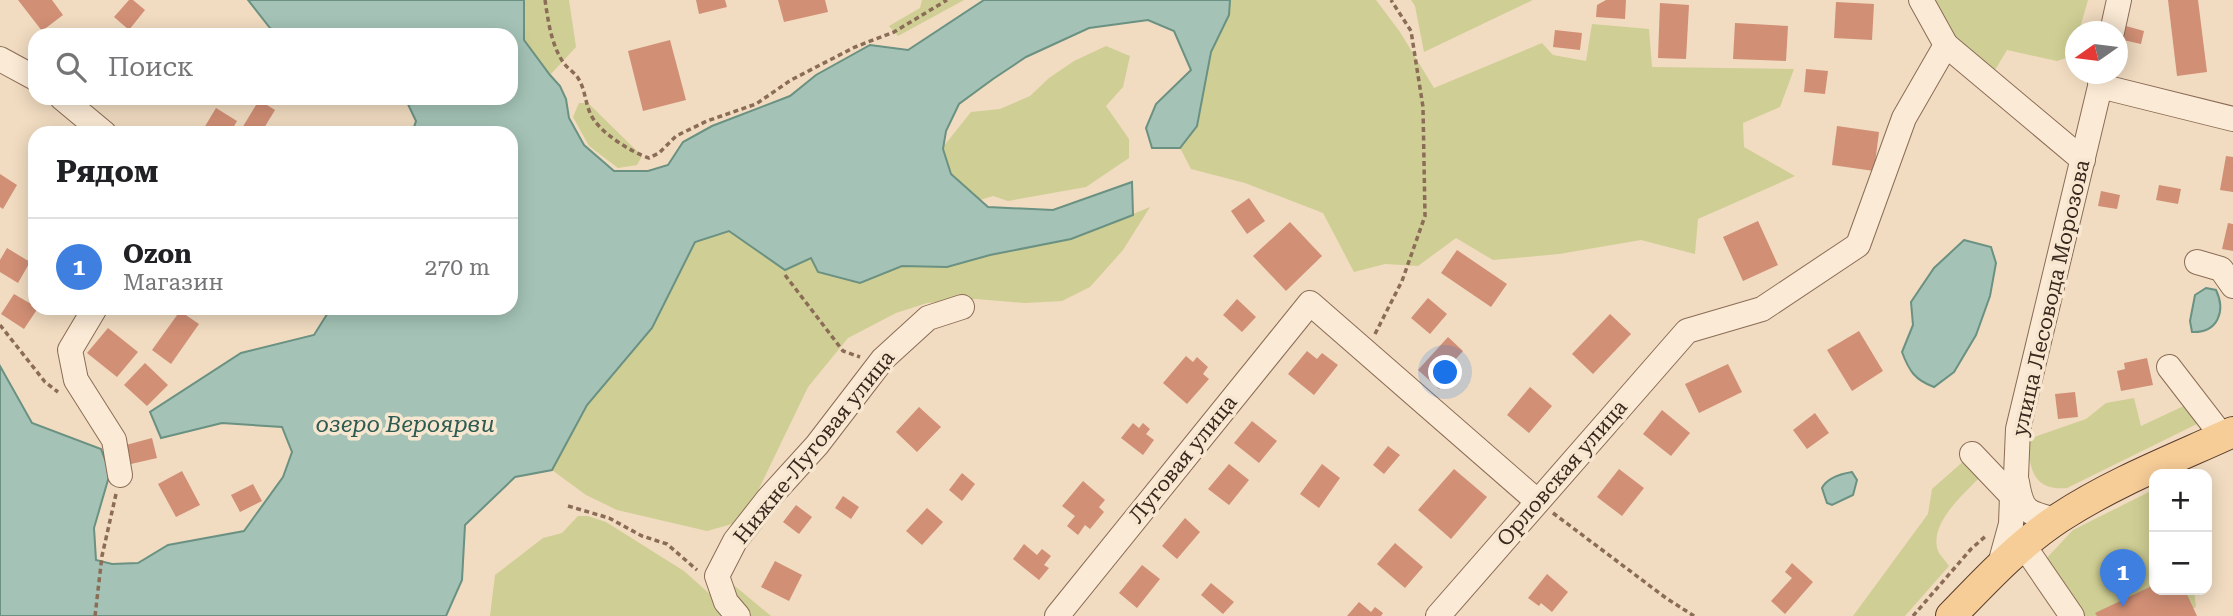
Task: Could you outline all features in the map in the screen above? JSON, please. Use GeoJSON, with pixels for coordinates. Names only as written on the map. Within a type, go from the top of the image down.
{"type":"FeatureCollection","features":[{"type":"Feature","properties":{"kind":"main road"},"geometry":{"type":"LineString","coordinates":[[1951,616],[2000,564],[2018,535],[2057,520],[2135,475],[2228,434]]}},
{"type":"Feature","properties":{"kind":"main road"},"geometry":{"type":"LineString","coordinates":[[1972,616],[1980,586]]}},
{"type":"Feature","properties":{"kind":"street"},"geometry":{"type":"LineString","coordinates":[[1921,0],[1946,45],[2083,160]]}},
{"type":"Feature","properties":{"kind":"street"},"geometry":{"type":"LineString","coordinates":[[2114,21],[2119,0]]}},
{"type":"Feature","properties":{"kind":"street","name":"Орловская улица"},"geometry":{"type":"LineString","coordinates":[[1438,616],[1687,331],[1762,309],[1858,245],[1880,178],[1904,118],[1946,45]]}},
{"type":"Feature","properties":{"kind":"street"},"geometry":{"type":"LineString","coordinates":[[1,64],[28,75]]}},
{"type":"Feature","properties":{"kind":"street","name":"улица Лесовода Морозова"},"geometry":{"type":"LineString","coordinates":[[2018,535],[2014,486],[2018,429],[2100,84]]}},
{"type":"Feature","properties":{"kind":"street"},"geometry":{"type":"LineString","coordinates":[[2115,84],[2233,119]]}},
{"type":"Feature","properties":{"kind":"street"},"geometry":{"type":"LineString","coordinates":[[70,105],[96,126]]}},
{"type":"Feature","properties":{"kind":"street"},"geometry":{"type":"LineString","coordinates":[[2197,262],[2221,269],[2233,286]]}},
{"type":"Feature","properties":{"kind":"street","name":"Луговая улица"},"geometry":{"type":"LineString","coordinates":[[1056,616],[1310,303],[1367,352]]}},
{"type":"Feature","properties":{"kind":"street","name":"Нижне-Луговая улица"},"geometry":{"type":"LineString","coordinates":[[738,616],[726,602],[717,576],[735,541],[768,499],[817,445],[883,359],[928,318],[962,307]]}},
{"type":"Feature","properties":{"kind":"street"},"geometry":{"type":"LineString","coordinates":[[91,315],[70,350],[76,380],[114,440],[120,475]]}},
{"type":"Feature","properties":{"kind":"street"},"geometry":{"type":"LineString","coordinates":[[1367,352],[1537,501]]}},
{"type":"Feature","properties":{"kind":"street"},"geometry":{"type":"LineString","coordinates":[[2169,367],[2228,434]]}},
{"type":"Feature","properties":{"kind":"street"},"geometry":{"type":"LineString","coordinates":[[1972,454],[2014,486],[2020,501],[2032,514],[2057,520]]}},
{"type":"Feature","properties":{"kind":"street"},"geometry":{"type":"LineString","coordinates":[[2018,535],[2072,616]]}},
{"type":"Feature","properties":{"kind":"path"},"geometry":{"type":"LineString","coordinates":[[545,0],[552,37],[563,61],[578,77],[591,115],[606,132],[636,154],[649,158],[659,153],[676,136],[707,121],[756,104],[791,80],[855,47],[894,32],[947,0]]}},
{"type":"Feature","properties":{"kind":"path"},"geometry":{"type":"LineString","coordinates":[[1367,352],[1402,281],[1425,216],[1421,94],[1411,32],[1391,0]]}},
{"type":"Feature","properties":{"kind":"path"},"geometry":{"type":"LineString","coordinates":[[785,275],[843,351]]}},
{"type":"Feature","properties":{"kind":"path"},"geometry":{"type":"LineString","coordinates":[[0,325],[45,382],[61,394]]}},
{"type":"Feature","properties":{"kind":"path"},"geometry":{"type":"LineString","coordinates":[[95,616],[102,556],[120,475]]}},
{"type":"Feature","properties":{"kind":"path"},"geometry":{"type":"LineString","coordinates":[[1537,501],[1694,616]]}},
{"type":"Feature","properties":{"kind":"path"},"geometry":{"type":"LineString","coordinates":[[568,506],[609,518],[642,536],[667,544],[702,575]]}},
{"type":"Feature","properties":{"kind":"path"},"geometry":{"type":"LineString","coordinates":[[1913,616],[1986,535],[2018,535]]}},
{"type":"Feature","properties":{"kind":"shaded area"},"geometry":{"type":"Polygon","coordinates":[[[248,0],[569,0],[576,47],[550,75],[560,86],[566,99],[569,118],[584,145],[614,171],[648,171],[668,165],[683,142],[712,126],[790,96],[816,75],[870,45],[908,50],[984,0],[1376,0],[1400,32],[1434,88],[1542,43],[1553,55],[1586,61],[1592,24],[1649,29],[1652,67],[1794,69],[1780,107],[1743,123],[1744,147],[1795,176],[1698,219],[1695,254],[1641,240],[1559,254],[1493,260],[1456,238],[1418,266],[1385,264],[1354,272],[1323,213],[1245,183],[1191,169],[1180,148],[1152,148],[1146,128],[1156,104],[1191,71],[1174,31],[1148,20],[1089,28],[1026,57],[959,104],[946,131],[943,147],[971,112],[1000,109],[1030,96],[1049,78],[1074,61],[1106,46],[1130,56],[1123,87],[1106,106],[1129,139],[1129,158],[1086,187],[1008,201],[993,196],[980,200],[989,207],[1053,210],[1132,182],[1133,214],[1150,207],[1123,250],[1090,287],[1062,301],[1025,303],[976,299],[927,303],[896,313],[848,338],[808,387],[754,499],[732,524],[707,531],[617,510],[586,495],[552,470],[515,477],[465,525],[462,580],[446,616],[0,616],[0,366],[32,423],[101,449],[110,473],[94,528],[96,560],[112,564],[138,563],[168,545],[244,531],[283,477],[292,452],[282,427],[222,423],[161,438],[150,412],[241,353],[314,335],[327,315],[518,315],[518,126],[414,126],[416,121],[408,105],[518,105],[518,28],[270,28],[248,0]]]}},
{"type":"Feature","properties":{"kind":"shaded area"},"geometry":{"type":"Polygon","coordinates":[[[922,0],[964,0],[898,36],[889,26],[920,8],[922,0]]]}},
{"type":"Feature","properties":{"kind":"shaded area"},"geometry":{"type":"Polygon","coordinates":[[[1411,0],[1533,0],[1424,52],[1415,6],[1411,0]]]}},
{"type":"Feature","properties":{"kind":"shaded area"},"geometry":{"type":"Polygon","coordinates":[[[1929,0],[2088,0],[2082,21],[2065,21],[2065,58],[2057,61],[2007,50],[1995,70],[1966,52],[1929,0]]]}},
{"type":"Feature","properties":{"kind":"shaded area"},"geometry":{"type":"Polygon","coordinates":[[[579,103],[588,103],[642,156],[637,165],[618,168],[589,146],[573,117],[579,103]]]}},
{"type":"Feature","properties":{"kind":"shaded area"},"geometry":{"type":"Polygon","coordinates":[[[2134,398],[2141,426],[2188,404],[2203,421],[2067,488],[2055,488],[2039,481],[2031,467],[2028,437],[2086,419],[2106,403],[2134,398]]]}},
{"type":"Feature","properties":{"kind":"shaded area"},"geometry":{"type":"Polygon","coordinates":[[[1966,459],[1982,475],[1949,510],[1938,532],[1936,542],[1939,553],[1949,566],[1905,616],[1853,616],[1928,514],[1932,489],[1966,459]]]}},
{"type":"Feature","properties":{"kind":"shaded area"},"geometry":{"type":"Polygon","coordinates":[[[2149,492],[2149,595],[2195,595],[2196,607],[2178,616],[2082,616],[2044,561],[2073,530],[2149,492]]]}},
{"type":"Feature","properties":{"kind":"shaded area"},"geometry":{"type":"Polygon","coordinates":[[[578,516],[606,522],[684,571],[712,596],[723,616],[490,616],[495,575],[543,538],[562,533],[578,516]]]}},
{"type":"Feature","properties":{"kind":"shaded area"},"geometry":{"type":"Polygon","coordinates":[[[730,582],[771,616],[748,616],[732,598],[730,582]]]}},
{"type":"Feature","properties":{"kind":"water","name":"озеро Вероярви"},"geometry":{"type":"Polygon","coordinates":[[[248,0],[524,0],[524,40],[560,86],[566,99],[569,118],[584,145],[614,171],[648,171],[668,165],[683,142],[712,126],[790,96],[816,75],[870,45],[908,50],[984,0],[1230,0],[1229,15],[1211,52],[1197,126],[1180,148],[1152,148],[1146,128],[1156,104],[1191,70],[1174,31],[1148,20],[1089,28],[1026,57],[959,104],[946,131],[943,149],[951,174],[988,207],[1053,210],[1132,182],[1133,215],[1071,239],[990,255],[947,267],[902,266],[860,283],[818,272],[811,258],[785,270],[729,231],[695,242],[652,328],[587,405],[552,470],[515,477],[465,525],[462,580],[446,616],[0,616],[0,366],[32,423],[101,449],[110,473],[94,528],[96,560],[112,564],[138,563],[168,545],[244,531],[283,477],[292,452],[282,427],[222,423],[161,438],[150,412],[241,353],[314,335],[327,315],[518,315],[518,126],[414,126],[416,121],[408,105],[518,105],[518,28],[270,28],[248,0]]]}},
{"type":"Feature","properties":{"kind":"water"},"geometry":{"type":"Polygon","coordinates":[[[1964,240],[1991,247],[1996,263],[1990,296],[1976,335],[1954,372],[1934,387],[1913,374],[1902,352],[1913,325],[1911,302],[1934,268],[1964,240]]]}},
{"type":"Feature","properties":{"kind":"water"},"geometry":{"type":"Polygon","coordinates":[[[2206,288],[2216,290],[2220,313],[2214,325],[2192,332],[2190,321],[2195,295],[2206,288]]]}},
{"type":"Feature","properties":{"kind":"water"},"geometry":{"type":"Polygon","coordinates":[[[1852,472],[1857,480],[1853,495],[1832,505],[1827,503],[1822,488],[1824,485],[1834,477],[1852,472]]]}},
{"type":"Feature","properties":{"kind":"building"},"geometry":{"type":"Polygon","coordinates":[[[18,0],[52,0],[63,15],[46,28],[40,28],[18,0]]]}},
{"type":"Feature","properties":{"kind":"building"},"geometry":{"type":"Polygon","coordinates":[[[129,0],[133,0],[145,10],[131,28],[127,28],[114,17],[129,0]]]}},
{"type":"Feature","properties":{"kind":"building"},"geometry":{"type":"Polygon","coordinates":[[[696,0],[725,0],[727,7],[699,14],[696,0]]]}},
{"type":"Feature","properties":{"kind":"building"},"geometry":{"type":"Polygon","coordinates":[[[778,0],[825,0],[828,12],[784,22],[778,0]]]}},
{"type":"Feature","properties":{"kind":"building"},"geometry":{"type":"Polygon","coordinates":[[[1606,0],[1626,0],[1625,19],[1596,17],[1597,5],[1606,0]]]}},
{"type":"Feature","properties":{"kind":"building"},"geometry":{"type":"Polygon","coordinates":[[[2168,0],[2198,0],[2207,72],[2177,76],[2168,0]]]}},
{"type":"Feature","properties":{"kind":"building"},"geometry":{"type":"Polygon","coordinates":[[[1836,2],[1874,4],[1872,40],[1834,38],[1836,2]]]}},
{"type":"Feature","properties":{"kind":"building"},"geometry":{"type":"Polygon","coordinates":[[[1660,3],[1689,5],[1686,59],[1658,58],[1660,3]]]}},
{"type":"Feature","properties":{"kind":"building"},"geometry":{"type":"Polygon","coordinates":[[[1735,23],[1788,26],[1786,61],[1733,59],[1735,23]]]}},
{"type":"Feature","properties":{"kind":"building"},"geometry":{"type":"Polygon","coordinates":[[[2128,27],[2144,31],[2141,44],[2128,41],[2128,27]]]}},
{"type":"Feature","properties":{"kind":"building"},"geometry":{"type":"Polygon","coordinates":[[[1555,30],[1582,33],[1580,50],[1553,47],[1555,30]]]}},
{"type":"Feature","properties":{"kind":"building"},"geometry":{"type":"Polygon","coordinates":[[[670,40],[686,100],[643,111],[628,51],[670,40]]]}},
{"type":"Feature","properties":{"kind":"building"},"geometry":{"type":"Polygon","coordinates":[[[1806,69],[1828,71],[1825,94],[1804,92],[1806,69]]]}},
{"type":"Feature","properties":{"kind":"building"},"geometry":{"type":"Polygon","coordinates":[[[256,105],[267,105],[275,110],[265,126],[243,126],[256,105]]]}},
{"type":"Feature","properties":{"kind":"building"},"geometry":{"type":"Polygon","coordinates":[[[216,108],[237,121],[234,126],[205,126],[216,108]]]}},
{"type":"Feature","properties":{"kind":"building"},"geometry":{"type":"Polygon","coordinates":[[[1837,126],[1879,132],[1874,171],[1832,165],[1837,126]]]}},
{"type":"Feature","properties":{"kind":"building"},"geometry":{"type":"Polygon","coordinates":[[[2226,156],[2233,157],[2233,192],[2220,190],[2226,156]]]}},
{"type":"Feature","properties":{"kind":"building"},"geometry":{"type":"Polygon","coordinates":[[[0,174],[17,185],[3,209],[0,207],[0,174]]]}},
{"type":"Feature","properties":{"kind":"building"},"geometry":{"type":"Polygon","coordinates":[[[2159,185],[2181,189],[2178,204],[2156,200],[2159,185]]]}},
{"type":"Feature","properties":{"kind":"building"},"geometry":{"type":"Polygon","coordinates":[[[2101,191],[2120,195],[2117,209],[2098,206],[2101,191]]]}},
{"type":"Feature","properties":{"kind":"building"},"geometry":{"type":"Polygon","coordinates":[[[1249,198],[1265,221],[1247,234],[1231,211],[1249,198]]]}},
{"type":"Feature","properties":{"kind":"building"},"geometry":{"type":"Polygon","coordinates":[[[1758,221],[1778,265],[1743,281],[1723,237],[1758,221]]]}},
{"type":"Feature","properties":{"kind":"building"},"geometry":{"type":"Polygon","coordinates":[[[1290,222],[1322,256],[1286,291],[1253,256],[1290,222]]]}},
{"type":"Feature","properties":{"kind":"building"},"geometry":{"type":"Polygon","coordinates":[[[2228,223],[2233,224],[2233,251],[2222,249],[2228,223]]]}},
{"type":"Feature","properties":{"kind":"building"},"geometry":{"type":"Polygon","coordinates":[[[7,248],[28,261],[18,283],[0,272],[0,260],[7,248]]]}},
{"type":"Feature","properties":{"kind":"building"},"geometry":{"type":"Polygon","coordinates":[[[1457,250],[1507,284],[1491,307],[1441,273],[1457,250]]]}},
{"type":"Feature","properties":{"kind":"building"},"geometry":{"type":"Polygon","coordinates":[[[14,294],[28,302],[28,315],[33,315],[24,329],[1,314],[14,294]]]}},
{"type":"Feature","properties":{"kind":"building"},"geometry":{"type":"Polygon","coordinates":[[[1428,298],[1447,314],[1430,334],[1411,318],[1428,298]]]}},
{"type":"Feature","properties":{"kind":"building"},"geometry":{"type":"Polygon","coordinates":[[[1237,299],[1256,317],[1242,332],[1223,315],[1237,299]]]}},
{"type":"Feature","properties":{"kind":"building"},"geometry":{"type":"Polygon","coordinates":[[[1610,314],[1631,334],[1593,374],[1572,354],[1610,314]]]}},
{"type":"Feature","properties":{"kind":"building"},"geometry":{"type":"Polygon","coordinates":[[[177,315],[186,315],[199,324],[171,364],[152,350],[177,315]]]}},
{"type":"Feature","properties":{"kind":"building"},"geometry":{"type":"Polygon","coordinates":[[[108,328],[138,352],[117,377],[87,353],[108,328]]]}},
{"type":"Feature","properties":{"kind":"building"},"geometry":{"type":"Polygon","coordinates":[[[1859,331],[1883,371],[1852,391],[1827,350],[1859,331]]]}},
{"type":"Feature","properties":{"kind":"building"},"geometry":{"type":"Polygon","coordinates":[[[1448,337],[1463,351],[1453,362],[1459,367],[1439,389],[1418,370],[1448,337]]]}},
{"type":"Feature","properties":{"kind":"building"},"geometry":{"type":"Polygon","coordinates":[[[1307,351],[1317,359],[1322,353],[1338,365],[1314,395],[1288,374],[1307,351]]]}},
{"type":"Feature","properties":{"kind":"building"},"geometry":{"type":"Polygon","coordinates":[[[1186,356],[1193,362],[1197,357],[1208,367],[1203,374],[1209,379],[1187,404],[1163,383],[1186,356]]]}},
{"type":"Feature","properties":{"kind":"building"},"geometry":{"type":"Polygon","coordinates":[[[2147,358],[2153,385],[2121,391],[2117,371],[2125,369],[2124,363],[2147,358]]]}},
{"type":"Feature","properties":{"kind":"building"},"geometry":{"type":"Polygon","coordinates":[[[145,363],[168,385],[147,406],[124,385],[145,363]]]}},
{"type":"Feature","properties":{"kind":"building"},"geometry":{"type":"Polygon","coordinates":[[[1728,364],[1742,392],[1699,413],[1685,384],[1728,364]]]}},
{"type":"Feature","properties":{"kind":"building"},"geometry":{"type":"Polygon","coordinates":[[[1530,387],[1552,406],[1529,433],[1507,415],[1530,387]]]}},
{"type":"Feature","properties":{"kind":"building"},"geometry":{"type":"Polygon","coordinates":[[[2075,392],[2078,417],[2058,419],[2055,394],[2075,392]]]}},
{"type":"Feature","properties":{"kind":"building"},"geometry":{"type":"Polygon","coordinates":[[[919,407],[941,427],[917,452],[896,432],[919,407]]]}},
{"type":"Feature","properties":{"kind":"building"},"geometry":{"type":"Polygon","coordinates":[[[1662,410],[1690,433],[1671,456],[1643,434],[1662,410]]]}},
{"type":"Feature","properties":{"kind":"building"},"geometry":{"type":"Polygon","coordinates":[[[1815,413],[1829,433],[1807,449],[1793,430],[1815,413]]]}},
{"type":"Feature","properties":{"kind":"building"},"geometry":{"type":"Polygon","coordinates":[[[1252,421],[1277,441],[1259,463],[1234,443],[1252,421]]]}},
{"type":"Feature","properties":{"kind":"building"},"geometry":{"type":"Polygon","coordinates":[[[1133,423],[1139,428],[1143,423],[1150,429],[1146,434],[1154,440],[1143,455],[1121,438],[1133,423]]]}},
{"type":"Feature","properties":{"kind":"building"},"geometry":{"type":"Polygon","coordinates":[[[152,438],[157,458],[131,464],[126,445],[152,438]]]}},
{"type":"Feature","properties":{"kind":"building"},"geometry":{"type":"Polygon","coordinates":[[[1388,446],[1400,455],[1384,474],[1373,465],[1388,446]]]}},
{"type":"Feature","properties":{"kind":"building"},"geometry":{"type":"Polygon","coordinates":[[[1229,464],[1249,480],[1229,505],[1208,489],[1229,464]]]}},
{"type":"Feature","properties":{"kind":"building"},"geometry":{"type":"Polygon","coordinates":[[[1322,464],[1340,478],[1319,508],[1300,494],[1322,464]]]}},
{"type":"Feature","properties":{"kind":"building"},"geometry":{"type":"Polygon","coordinates":[[[1454,469],[1487,497],[1451,539],[1418,510],[1454,469]]]}},
{"type":"Feature","properties":{"kind":"building"},"geometry":{"type":"Polygon","coordinates":[[[1619,469],[1644,488],[1622,516],[1597,497],[1619,469]]]}},
{"type":"Feature","properties":{"kind":"building"},"geometry":{"type":"Polygon","coordinates":[[[182,471],[200,505],[176,517],[158,484],[182,471]]]}},
{"type":"Feature","properties":{"kind":"building"},"geometry":{"type":"Polygon","coordinates":[[[962,473],[975,484],[962,501],[949,490],[962,473]]]}},
{"type":"Feature","properties":{"kind":"building"},"geometry":{"type":"Polygon","coordinates":[[[1083,481],[1105,500],[1099,507],[1104,512],[1090,529],[1085,525],[1078,535],[1067,526],[1075,516],[1062,506],[1083,481]]]}},
{"type":"Feature","properties":{"kind":"building"},"geometry":{"type":"Polygon","coordinates":[[[253,484],[262,501],[240,512],[231,495],[253,484]]]}},
{"type":"Feature","properties":{"kind":"building"},"geometry":{"type":"Polygon","coordinates":[[[843,496],[859,507],[851,519],[835,508],[843,496]]]}},
{"type":"Feature","properties":{"kind":"building"},"geometry":{"type":"Polygon","coordinates":[[[796,505],[812,517],[799,534],[783,522],[796,505]]]}},
{"type":"Feature","properties":{"kind":"building"},"geometry":{"type":"Polygon","coordinates":[[[927,508],[943,522],[922,545],[906,531],[927,508]]]}},
{"type":"Feature","properties":{"kind":"building"},"geometry":{"type":"Polygon","coordinates":[[[1185,518],[1200,532],[1177,559],[1162,546],[1185,518]]]}},
{"type":"Feature","properties":{"kind":"building"},"geometry":{"type":"Polygon","coordinates":[[[1395,543],[1423,567],[1405,588],[1377,564],[1395,543]]]}},
{"type":"Feature","properties":{"kind":"building"},"geometry":{"type":"Polygon","coordinates":[[[1024,544],[1037,555],[1042,549],[1051,556],[1044,565],[1049,568],[1039,580],[1013,559],[1024,544]]]}},
{"type":"Feature","properties":{"kind":"building"},"geometry":{"type":"Polygon","coordinates":[[[775,561],[802,575],[789,601],[761,587],[775,561]]]}},
{"type":"Feature","properties":{"kind":"building"},"geometry":{"type":"Polygon","coordinates":[[[1792,563],[1813,582],[1785,614],[1771,601],[1792,578],[1785,572],[1792,563]]]}},
{"type":"Feature","properties":{"kind":"building"},"geometry":{"type":"Polygon","coordinates":[[[1142,565],[1160,579],[1137,608],[1119,593],[1142,565]]]}},
{"type":"Feature","properties":{"kind":"building"},"geometry":{"type":"Polygon","coordinates":[[[1547,574],[1568,592],[1552,612],[1541,603],[1539,606],[1528,598],[1547,574]]]}},
{"type":"Feature","properties":{"kind":"building"},"geometry":{"type":"Polygon","coordinates":[[[1211,583],[1234,602],[1223,614],[1201,595],[1211,583]]]}},
{"type":"Feature","properties":{"kind":"building"},"geometry":{"type":"Polygon","coordinates":[[[2149,587],[2149,595],[2187,595],[2197,616],[2097,616],[2095,613],[2149,587]]]}},
{"type":"Feature","properties":{"kind":"building"},"geometry":{"type":"Polygon","coordinates":[[[1359,602],[1371,612],[1375,607],[1383,613],[1381,616],[1347,616],[1359,602]]]}},
{"type":"Feature","properties":{"kind":"place","name":"Ozon"},"geometry":{"type":"Point","coordinates":[2123,607]}}]}
